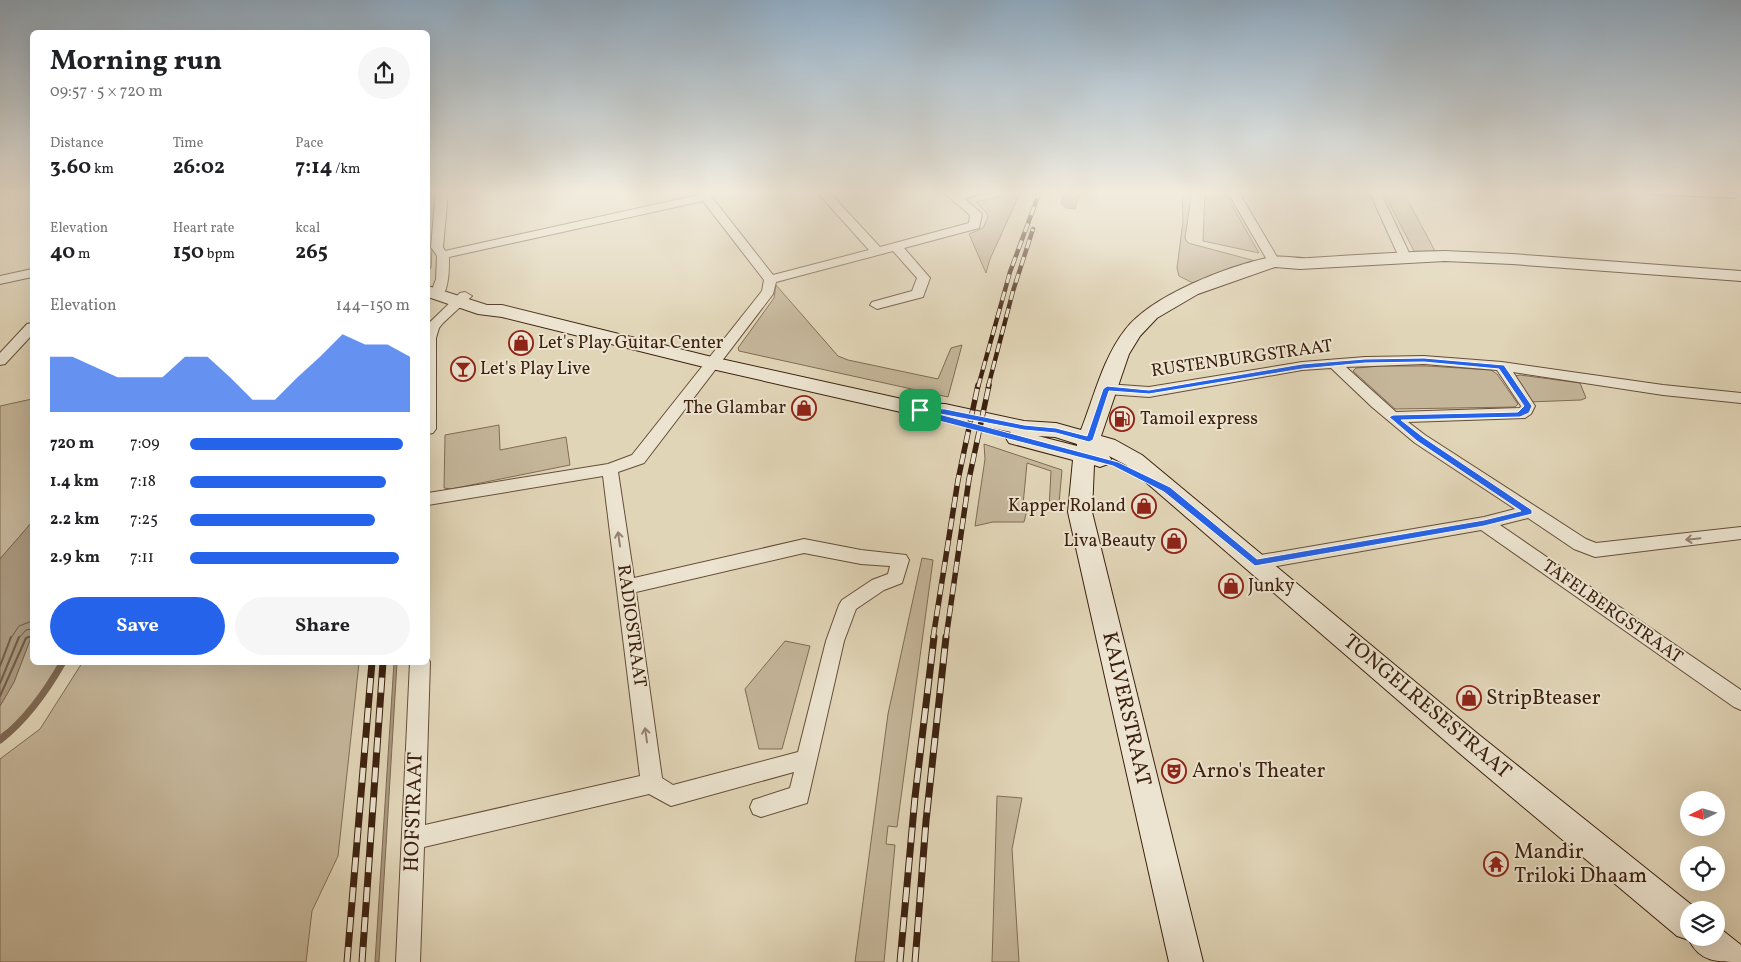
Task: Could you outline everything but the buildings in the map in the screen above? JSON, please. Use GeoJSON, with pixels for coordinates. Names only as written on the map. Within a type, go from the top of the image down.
{"type":"FeatureCollection","features":[{"type":"Feature","properties":{"kind":"street"},"geometry":{"type":"LineString","coordinates":[[438,236],[437,248],[443,255]]}},
{"type":"Feature","properties":{"kind":"street"},"geometry":{"type":"LineString","coordinates":[[443,255],[524,236]]}},
{"type":"Feature","properties":{"kind":"street"},"geometry":{"type":"LineString","coordinates":[[430,499],[610,469],[638,458],[768,291],[770,280],[736,236]]}},
{"type":"Feature","properties":{"kind":"street"},"geometry":{"type":"LineString","coordinates":[[863,236],[878,252]]}},
{"type":"Feature","properties":{"kind":"street"},"geometry":{"type":"LineString","coordinates":[[770,280],[938,236]]}},
{"type":"Feature","properties":{"kind":"street"},"geometry":{"type":"LineString","coordinates":[[1258,236],[1274,262],[1300,264],[1405,257],[1512,259],[1741,276]]}},
{"type":"Feature","properties":{"kind":"street"},"geometry":{"type":"LineString","coordinates":[[1395,236],[1405,257]]}},
{"type":"Feature","properties":{"kind":"street"},"geometry":{"type":"LineString","coordinates":[[877,305],[918,294],[924,278],[896,248]]}},
{"type":"Feature","properties":{"kind":"street"},"geometry":{"type":"LineString","coordinates":[[433,289],[443,255]]}},
{"type":"Feature","properties":{"kind":"street","name":"KALVERSTRAAT"},"geometry":{"type":"LineString","coordinates":[[1186,962],[1080,512],[1082,471],[1088,447],[1119,354],[1132,333],[1150,314],[1192,290],[1274,262]]}},
{"type":"Feature","properties":{"kind":"street"},"geometry":{"type":"LineString","coordinates":[[0,280],[30,273]]}},
{"type":"Feature","properties":{"kind":"street","name":"TONGELRESESTRAAT"},"geometry":{"type":"LineString","coordinates":[[433,289],[462,299],[485,310],[502,311],[712,363],[920,410],[945,411],[1006,424],[1056,430],[1167,490],[1473,747],[1680,917]]}},
{"type":"Feature","properties":{"kind":"street"},"geometry":{"type":"LineString","coordinates":[[430,334],[432,327],[462,299]]}},
{"type":"Feature","properties":{"kind":"street"},"geometry":{"type":"LineString","coordinates":[[0,361],[30,329]]}},
{"type":"Feature","properties":{"kind":"street","name":"RUSTENBURGSTRAAT"},"geometry":{"type":"LineString","coordinates":[[1107,389],[1149,392],[1302,366],[1424,360],[1502,366],[1663,390],[1741,398]]}},
{"type":"Feature","properties":{"kind":"street"},"geometry":{"type":"LineString","coordinates":[[1335,364],[1420,439],[1580,544],[1595,550],[1741,533]]}},
{"type":"Feature","properties":{"kind":"street"},"geometry":{"type":"LineString","coordinates":[[1393,417],[1520,414],[1526,411],[1528,406],[1502,366]]}},
{"type":"Feature","properties":{"kind":"street","name":"RADIOSTRAAT"},"geometry":{"type":"LineString","coordinates":[[610,469],[652,783]]}},
{"type":"Feature","properties":{"kind":"street"},"geometry":{"type":"LineString","coordinates":[[1255,563],[1484,523],[1529,512]]}},
{"type":"Feature","properties":{"kind":"street","name":"TAFELBERGSTRAAT"},"geometry":{"type":"LineString","coordinates":[[1484,523],[1741,701]]}},
{"type":"Feature","properties":{"kind":"street"},"geometry":{"type":"LineString","coordinates":[[626,587],[804,546],[861,557],[900,560],[896,578],[878,584],[848,605],[835,641],[799,796],[761,807]]}},
{"type":"Feature","properties":{"kind":"street","name":"HOFSTRAAT"},"geometry":{"type":"LineString","coordinates":[[408,962],[420,665]]}},
{"type":"Feature","properties":{"kind":"street"},"geometry":{"type":"LineString","coordinates":[[413,839],[652,783],[671,796],[807,759]]}},
{"type":"Feature","properties":{"kind":"street"},"geometry":{"type":"LineString","coordinates":[[1715,946],[1735,962]]}},
{"type":"Feature","properties":{"kind":"shaded area"},"geometry":{"type":"Polygon","coordinates":[[[430,236],[433,236],[431,268],[430,236]]]}},
{"type":"Feature","properties":{"kind":"shaded area"},"geometry":{"type":"Polygon","coordinates":[[[970,236],[1001,236],[986,273],[970,236]]]}},
{"type":"Feature","properties":{"kind":"shaded area"},"geometry":{"type":"Polygon","coordinates":[[[1181,236],[1185,236],[1188,243],[1263,263],[1217,274],[1193,283],[1179,276],[1177,268],[1181,236]]]}},
{"type":"Feature","properties":{"kind":"shaded area"},"geometry":{"type":"Polygon","coordinates":[[[1203,236],[1249,236],[1259,253],[1203,241],[1203,236]]]}},
{"type":"Feature","properties":{"kind":"shaded area"},"geometry":{"type":"Polygon","coordinates":[[[1406,236],[1427,236],[1435,251],[1414,251],[1406,236]]]}},
{"type":"Feature","properties":{"kind":"shaded area"},"geometry":{"type":"Polygon","coordinates":[[[776,285],[838,356],[848,360],[938,379],[951,348],[962,345],[948,397],[739,351],[738,348],[774,298],[776,285]]]}},
{"type":"Feature","properties":{"kind":"shaded area"},"geometry":{"type":"Polygon","coordinates":[[[1428,366],[1491,370],[1497,374],[1518,404],[1515,407],[1395,409],[1353,371],[1356,368],[1428,366]]]}},
{"type":"Feature","properties":{"kind":"shaded area"},"geometry":{"type":"Polygon","coordinates":[[[1520,375],[1580,383],[1586,398],[1581,400],[1528,402],[1514,376],[1520,375]]]}},
{"type":"Feature","properties":{"kind":"shaded area"},"geometry":{"type":"Polygon","coordinates":[[[30,399],[30,524],[0,559],[0,406],[30,399]]]}},
{"type":"Feature","properties":{"kind":"shaded area"},"geometry":{"type":"Polygon","coordinates":[[[499,425],[500,450],[566,437],[570,465],[451,489],[444,488],[445,435],[499,425]]]}},
{"type":"Feature","properties":{"kind":"shaded area"},"geometry":{"type":"Polygon","coordinates":[[[984,444],[1062,470],[1059,503],[1049,509],[1051,471],[1027,463],[1023,505],[1028,506],[1024,522],[993,522],[975,526],[985,459],[984,444]]]}},
{"type":"Feature","properties":{"kind":"shaded area"},"geometry":{"type":"Polygon","coordinates":[[[922,558],[933,560],[897,827],[888,826],[886,844],[895,845],[884,962],[855,962],[888,714],[922,558]]]}},
{"type":"Feature","properties":{"kind":"shaded area"},"geometry":{"type":"Polygon","coordinates":[[[30,640],[30,665],[61,665],[36,703],[0,735],[0,706],[14,682],[30,640]]]}},
{"type":"Feature","properties":{"kind":"shaded area"},"geometry":{"type":"Polygon","coordinates":[[[785,641],[810,646],[782,749],[759,749],[745,689],[785,641]]]}},
{"type":"Feature","properties":{"kind":"shaded area"},"geometry":{"type":"Polygon","coordinates":[[[81,665],[359,665],[338,856],[312,911],[306,962],[0,962],[0,759],[40,729],[81,665]]]}},
{"type":"Feature","properties":{"kind":"shaded area"},"geometry":{"type":"Polygon","coordinates":[[[997,796],[1022,798],[1012,849],[1019,962],[992,962],[997,796]]]}},
{"type":"Feature","properties":{"kind":"water"},"geometry":{"type":"Polygon","coordinates":[[[30,524],[30,640],[14,682],[0,706],[0,559],[30,524]]]}},
{"type":"Feature","properties":{"kind":"water"},"geometry":{"type":"Polygon","coordinates":[[[394,665],[397,665],[379,962],[375,962],[394,665]]]}},
{"type":"Feature","properties":{"kind":"waterway"},"geometry":{"type":"LineString","coordinates":[[0,740],[19,723],[35,704],[61,665]]}},
{"type":"Feature","properties":{"kind":"railway"},"geometry":{"type":"LineString","coordinates":[[978,387],[1010,272],[1023,236]]}},
{"type":"Feature","properties":{"kind":"railway"},"geometry":{"type":"LineString","coordinates":[[988,387],[1013,291],[1031,236]]}},
{"type":"Feature","properties":{"kind":"railway"},"geometry":{"type":"LineString","coordinates":[[933,638],[958,480],[978,385]]}},
{"type":"Feature","properties":{"kind":"railway"},"geometry":{"type":"LineString","coordinates":[[946,638],[969,479],[989,385]]}},
{"type":"Feature","properties":{"kind":"railway"},"geometry":{"type":"LineString","coordinates":[[900,962],[915,797],[934,637]]}},
{"type":"Feature","properties":{"kind":"railway"},"geometry":{"type":"LineString","coordinates":[[915,962],[926,821],[946,637]]}},
{"type":"Feature","properties":{"kind":"railway"},"geometry":{"type":"LineString","coordinates":[[347,962],[372,665]]}},
{"type":"Feature","properties":{"kind":"railway"},"geometry":{"type":"LineString","coordinates":[[362,962],[383,665]]}},
{"type":"Feature","properties":{"kind":"place","name":"Let's Play Guitar Center"},"geometry":{"type":"Point","coordinates":[521,343]}},
{"type":"Feature","properties":{"kind":"place","name":"Let's Play Live"},"geometry":{"type":"Point","coordinates":[463,369]}},
{"type":"Feature","properties":{"kind":"place","name":"The Glambar"},"geometry":{"type":"Point","coordinates":[804,408]}},
{"type":"Feature","properties":{"kind":"place","name":"Tamoil express"},"geometry":{"type":"Point","coordinates":[1122,419]}},
{"type":"Feature","properties":{"kind":"place","name":"Kapper Roland"},"geometry":{"type":"Point","coordinates":[1144,506]}},
{"type":"Feature","properties":{"kind":"place","name":"Liva Beauty"},"geometry":{"type":"Point","coordinates":[1174,541]}},
{"type":"Feature","properties":{"kind":"place","name":"Junky"},"geometry":{"type":"Point","coordinates":[1231,586]}},
{"type":"Feature","properties":{"kind":"place","name":"StripBteaser"},"geometry":{"type":"Point","coordinates":[1469,698]}},
{"type":"Feature","properties":{"kind":"place","name":"Arno's Theater"},"geometry":{"type":"Point","coordinates":[1174,771]}},
{"type":"Feature","properties":{"kind":"place","name":"Mandir Triloki Dhaam"},"geometry":{"type":"Point","coordinates":[1496,864]}},
{"type":"Feature","properties":{"kind":"route"},"geometry":{"type":"LineString","coordinates":[[1424,360],[1502,366],[1528,406],[1526,411],[1520,414],[1393,417],[1420,439],[1529,512],[1484,523],[1255,563],[1167,490],[1116,464],[942,419],[920,410],[945,411],[1024,428],[1056,430],[1089,440],[1107,389],[1149,392],[1302,366],[1365,361],[1424,360]]}}]}
